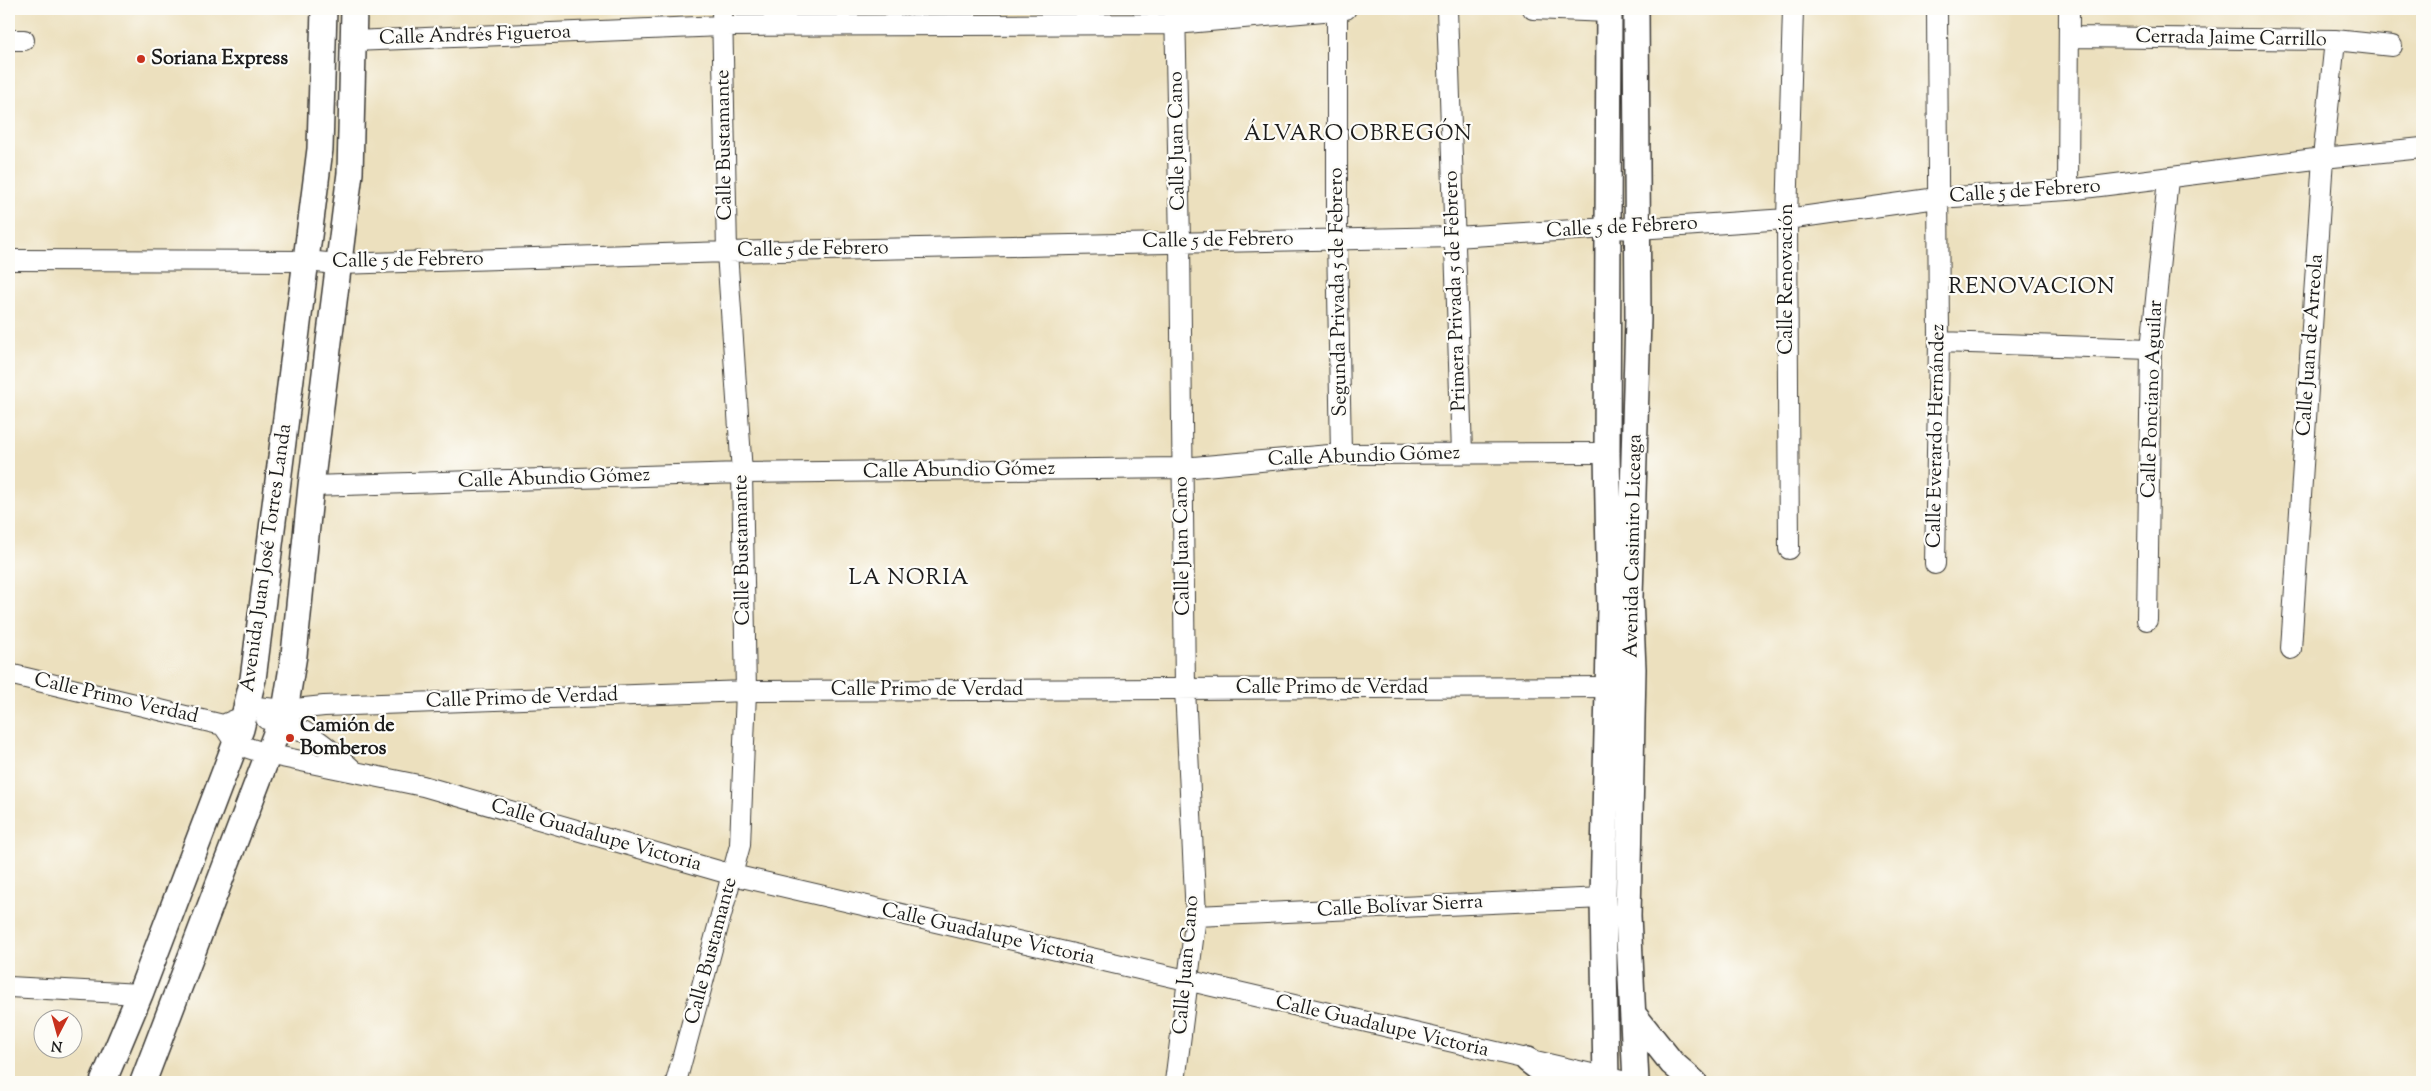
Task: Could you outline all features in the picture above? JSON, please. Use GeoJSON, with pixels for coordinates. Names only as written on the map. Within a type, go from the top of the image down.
{"type":"FeatureCollection","features":[{"type":"Feature","properties":{"kind":"main road","name":"Avenida Juan José Torres Landa"},"geometry":{"type":"LineString","coordinates":[[103,1082],[140,994],[237,723],[258,641],[320,149],[324,9]]}},
{"type":"Feature","properties":{"kind":"main road","name":"Avenida Juan José Torres Landa"},"geometry":{"type":"LineString","coordinates":[[143,1082],[282,715],[294,655],[310,486],[350,173],[354,9]]}},
{"type":"Feature","properties":{"kind":"main road","name":"Avenida Casimiro Liceaga"},"geometry":{"type":"LineString","coordinates":[[1636,9],[1638,319],[1630,597],[1633,669],[1628,916],[1636,1082]]}},
{"type":"Feature","properties":{"kind":"main road","name":"Avenida Casimiro Liceaga"},"geometry":{"type":"LineString","coordinates":[[1609,10],[1610,228],[1607,453],[1610,608],[1603,898],[1613,1081]]}},
{"type":"Feature","properties":{"kind":"main road"},"geometry":{"type":"LineString","coordinates":[[1633,1014],[1672,1063],[1694,1082]]}},
{"type":"Feature","properties":{"kind":"main road"},"geometry":{"type":"LineString","coordinates":[[1528,1060],[1557,1082]]}},
{"type":"Feature","properties":{"kind":"street","name":"Segunda Privada 5 de Febrero"},"geometry":{"type":"LineString","coordinates":[[1337,9],[1337,238],[1341,454]]}},
{"type":"Feature","properties":{"kind":"street","name":"Calle Andrés Figueroa"},"geometry":{"type":"LineString","coordinates":[[353,41],[722,17],[1175,16],[1346,9]]}},
{"type":"Feature","properties":{"kind":"street","name":"Primera Privada 5 de Febrero"},"geometry":{"type":"LineString","coordinates":[[1447,9],[1462,453]]}},
{"type":"Feature","properties":{"kind":"street"},"geometry":{"type":"LineString","coordinates":[[1534,9],[1609,10]]}},
{"type":"Feature","properties":{"kind":"street","name":"Calle Renovación"},"geometry":{"type":"LineString","coordinates":[[1789,549],[1786,219],[1793,9]]}},
{"type":"Feature","properties":{"kind":"street","name":"Calle Everardo Hernández"},"geometry":{"type":"LineString","coordinates":[[1936,9],[1939,342],[1936,564]]}},
{"type":"Feature","properties":{"kind":"street"},"geometry":{"type":"LineString","coordinates":[[2068,190],[2069,9]]}},
{"type":"Feature","properties":{"kind":"street","name":"Calle Juan Cano"},"geometry":{"type":"LineString","coordinates":[[1175,16],[1180,242],[1185,689],[1196,916],[1175,1082]]}},
{"type":"Feature","properties":{"kind":"street","name":"Calle Bustamante"},"geometry":{"type":"LineString","coordinates":[[676,1082],[740,845],[746,691],[742,473],[727,252],[722,17]]}},
{"type":"Feature","properties":{"kind":"street","name":"Cerrada Jaime Carrillo"},"geometry":{"type":"LineString","coordinates":[[2070,37],[2335,40],[2392,46]]}},
{"type":"Feature","properties":{"kind":"street","name":"Calle Juan de Arreola"},"geometry":{"type":"LineString","coordinates":[[2291,650],[2323,158],[2335,40]]}},
{"type":"Feature","properties":{"kind":"street","name":"Calle 5 de Febrero"},"geometry":{"type":"LineString","coordinates":[[9,260],[305,261],[339,264],[727,252],[1337,238],[1454,238],[1610,228],[1638,229],[1786,219],[1937,198],[2068,190],[2323,158],[2422,148]]}},
{"type":"Feature","properties":{"kind":"street","name":"Calle Ponciano Aguilar"},"geometry":{"type":"LineString","coordinates":[[2147,620],[2151,349],[2168,178]]}},
{"type":"Feature","properties":{"kind":"street"},"geometry":{"type":"LineString","coordinates":[[1939,342],[2151,349]]}},
{"type":"Feature","properties":{"kind":"street","name":"Calle Abundio Gómez"},"geometry":{"type":"LineString","coordinates":[[310,486],[742,473],[1182,468],[1341,454],[1607,453]]}},
{"type":"Feature","properties":{"kind":"street","name":"Calle Primo Verdad"},"geometry":{"type":"LineString","coordinates":[[9,674],[237,723]]}},
{"type":"Feature","properties":{"kind":"street","name":"Calle Primo de Verdad"},"geometry":{"type":"LineString","coordinates":[[282,715],[324,706],[746,691],[1608,687]]}},
{"type":"Feature","properties":{"kind":"street"},"geometry":{"type":"LineString","coordinates":[[237,723],[282,715],[321,741],[354,771]]}},
{"type":"Feature","properties":{"kind":"street","name":"Calle Guadalupe Victoria"},"geometry":{"type":"LineString","coordinates":[[237,723],[266,754],[423,786],[733,875],[1613,1081]]}},
{"type":"Feature","properties":{"kind":"street","name":"Calle Bolívar Sierra"},"geometry":{"type":"LineString","coordinates":[[1196,916],[1603,898]]}},
{"type":"Feature","properties":{"kind":"street"},"geometry":{"type":"LineString","coordinates":[[9,987],[140,994]]}},
{"type":"Feature","properties":{"kind":"place","name":"Soriana Express"},"geometry":{"type":"Point","coordinates":[141,59]}},
{"type":"Feature","properties":{"kind":"place","name":"Camión de Bomberos"},"geometry":{"type":"Point","coordinates":[290,738]}},
{"type":"Feature","properties":{"kind":"district","name":"ÁLVARO OBREGÓN"},"geometry":{"type":"Point","coordinates":[1358,135]}},
{"type":"Feature","properties":{"kind":"district","name":"RENOVACION"},"geometry":{"type":"Point","coordinates":[2032,288]}},
{"type":"Feature","properties":{"kind":"district","name":"LA NORIA"},"geometry":{"type":"Point","coordinates":[909,579]}}]}
